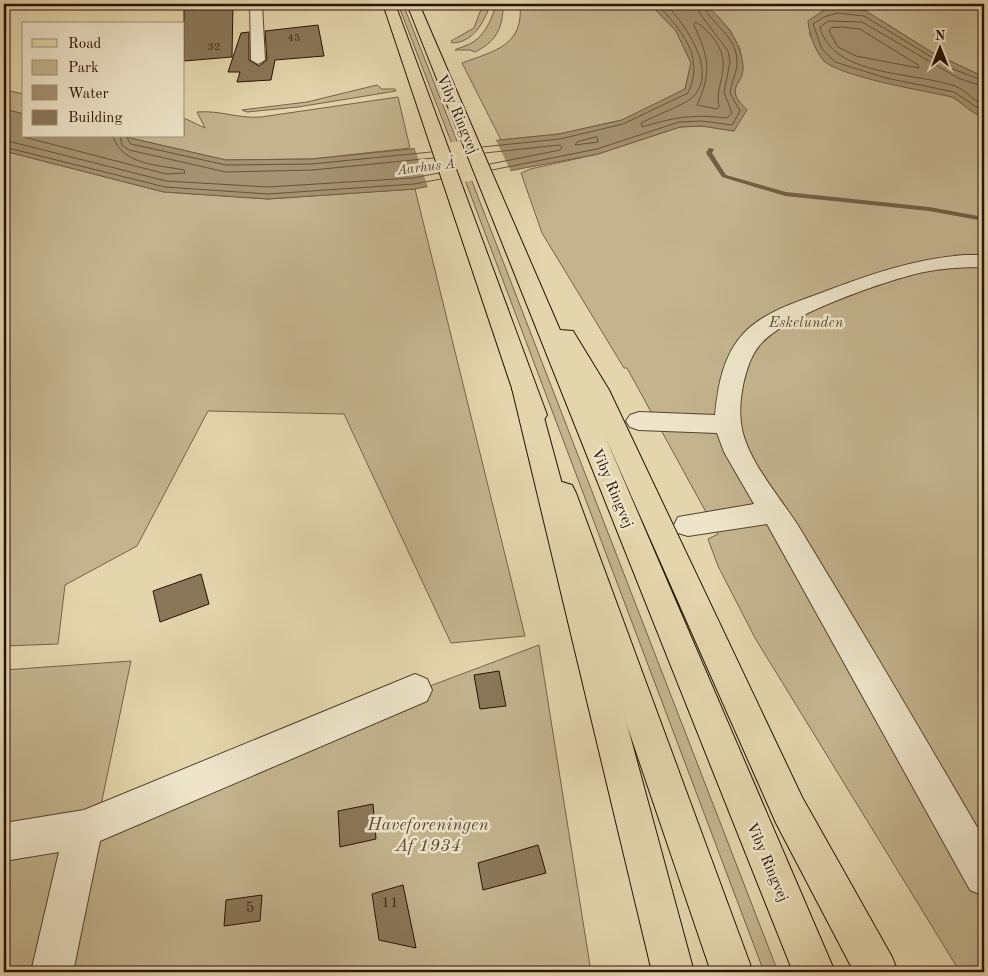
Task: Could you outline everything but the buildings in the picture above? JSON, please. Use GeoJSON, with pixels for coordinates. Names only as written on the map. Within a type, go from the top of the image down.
{"type":"FeatureCollection","features":[{"type":"Feature","properties":{"kind":"main road","name":"Viby Ringvej"},"geometry":{"type":"LineString","coordinates":[[389,4],[732,972]]}},
{"type":"Feature","properties":{"kind":"main road","name":"Viby Ringvej"},"geometry":{"type":"LineString","coordinates":[[413,4],[814,972]]}},
{"type":"Feature","properties":{"kind":"main road"},"geometry":{"type":"LineString","coordinates":[[516,255],[598,390],[789,810],[877,972]]}},
{"type":"Feature","properties":{"kind":"main road"},"geometry":{"type":"LineString","coordinates":[[524,388],[673,972]]}},
{"type":"Feature","properties":{"kind":"street"},"geometry":{"type":"LineString","coordinates":[[256,4],[258,60]]}},
{"type":"Feature","properties":{"kind":"street"},"geometry":{"type":"LineString","coordinates":[[984,261],[948,261],[922,265],[787,313],[768,324],[748,341],[737,360],[732,381],[728,424],[737,451],[775,512],[984,876]]}},
{"type":"Feature","properties":{"kind":"street"},"geometry":{"type":"LineString","coordinates":[[639,421],[728,424]]}},
{"type":"Feature","properties":{"kind":"street"},"geometry":{"type":"LineString","coordinates":[[688,525],[775,512]]}},
{"type":"Feature","properties":{"kind":"street"},"geometry":{"type":"LineString","coordinates":[[4,842],[84,829],[415,690]]}},
{"type":"Feature","properties":{"kind":"street"},"geometry":{"type":"LineString","coordinates":[[52,972],[84,829]]}},
{"type":"Feature","properties":{"kind":"green space"},"geometry":{"type":"Polygon","coordinates":[[[398,4],[403,4],[461,151],[455,152],[398,4]]]}},
{"type":"Feature","properties":{"kind":"green space"},"geometry":{"type":"Polygon","coordinates":[[[483,4],[491,4],[477,30],[467,39],[452,43],[451,41],[474,28],[483,4]]]}},
{"type":"Feature","properties":{"kind":"green space"},"geometry":{"type":"Polygon","coordinates":[[[520,4],[650,4],[676,31],[691,63],[685,89],[622,120],[559,134],[501,140],[462,63],[495,50],[512,38],[520,18],[520,4]]]}},
{"type":"Feature","properties":{"kind":"green space","name":"Eskelunden"},"geometry":{"type":"Polygon","coordinates":[[[705,4],[984,4],[984,77],[933,53],[882,21],[809,33],[823,60],[832,66],[952,97],[984,117],[984,972],[960,972],[755,638],[718,566],[708,539],[718,534],[627,368],[624,368],[542,233],[521,173],[530,169],[598,154],[680,127],[702,126],[734,131],[735,89],[743,68],[740,49],[730,30],[705,4]]]}},
{"type":"Feature","properties":{"kind":"green space"},"geometry":{"type":"Polygon","coordinates":[[[496,6],[503,9],[499,29],[492,40],[475,52],[455,50],[472,43],[482,34],[489,24],[496,6]]]}},
{"type":"Feature","properties":{"kind":"green space"},"geometry":{"type":"Polygon","coordinates":[[[377,85],[382,89],[395,89],[396,91],[298,107],[247,112],[242,110],[307,102],[377,85]]]}},
{"type":"Feature","properties":{"kind":"green space"},"geometry":{"type":"Polygon","coordinates":[[[4,90],[22,94],[22,114],[4,109],[4,90]]]}},
{"type":"Feature","properties":{"kind":"green space"},"geometry":{"type":"Polygon","coordinates":[[[398,97],[410,148],[312,159],[226,160],[131,138],[185,138],[185,118],[205,128],[197,112],[261,117],[398,97]]]}},
{"type":"Feature","properties":{"kind":"green space"},"geometry":{"type":"Polygon","coordinates":[[[4,151],[164,192],[268,199],[415,189],[525,636],[451,643],[344,414],[208,411],[137,546],[65,585],[58,644],[4,646],[4,151]]]}},
{"type":"Feature","properties":{"kind":"green space"},"geometry":{"type":"Polygon","coordinates":[[[468,171],[778,972],[764,972],[462,172],[468,171]]]}},
{"type":"Feature","properties":{"kind":"green space","name":"Haveforeningen Af 1934"},"geometry":{"type":"Polygon","coordinates":[[[539,645],[591,972],[4,972],[4,670],[131,661],[100,810],[539,645]]]}},
{"type":"Feature","properties":{"kind":"water","name":"Aarhus Å"},"geometry":{"type":"Polygon","coordinates":[[[650,4],[705,4],[735,39],[742,57],[743,66],[741,79],[735,91],[736,96],[747,110],[734,131],[702,126],[680,127],[598,154],[415,189],[268,199],[164,192],[4,151],[4,109],[22,114],[22,138],[130,138],[226,160],[312,159],[559,134],[622,120],[685,89],[691,63],[676,31],[650,4]]]}},
{"type":"Feature","properties":{"kind":"water"},"geometry":{"type":"Polygon","coordinates":[[[842,8],[866,11],[933,53],[984,77],[984,117],[952,97],[864,78],[832,66],[823,60],[813,42],[808,21],[824,10],[842,8]]]}},
{"type":"Feature","properties":{"kind":"pier"},"geometry":{"type":"Polygon","coordinates":[[[495,138],[512,174],[428,188],[414,146],[495,138]]]}},
{"type":"Feature","properties":{"kind":"waterway"},"geometry":{"type":"LineString","coordinates":[[711,149],[709,153],[724,176],[785,194],[929,209],[984,219]]}}]}
